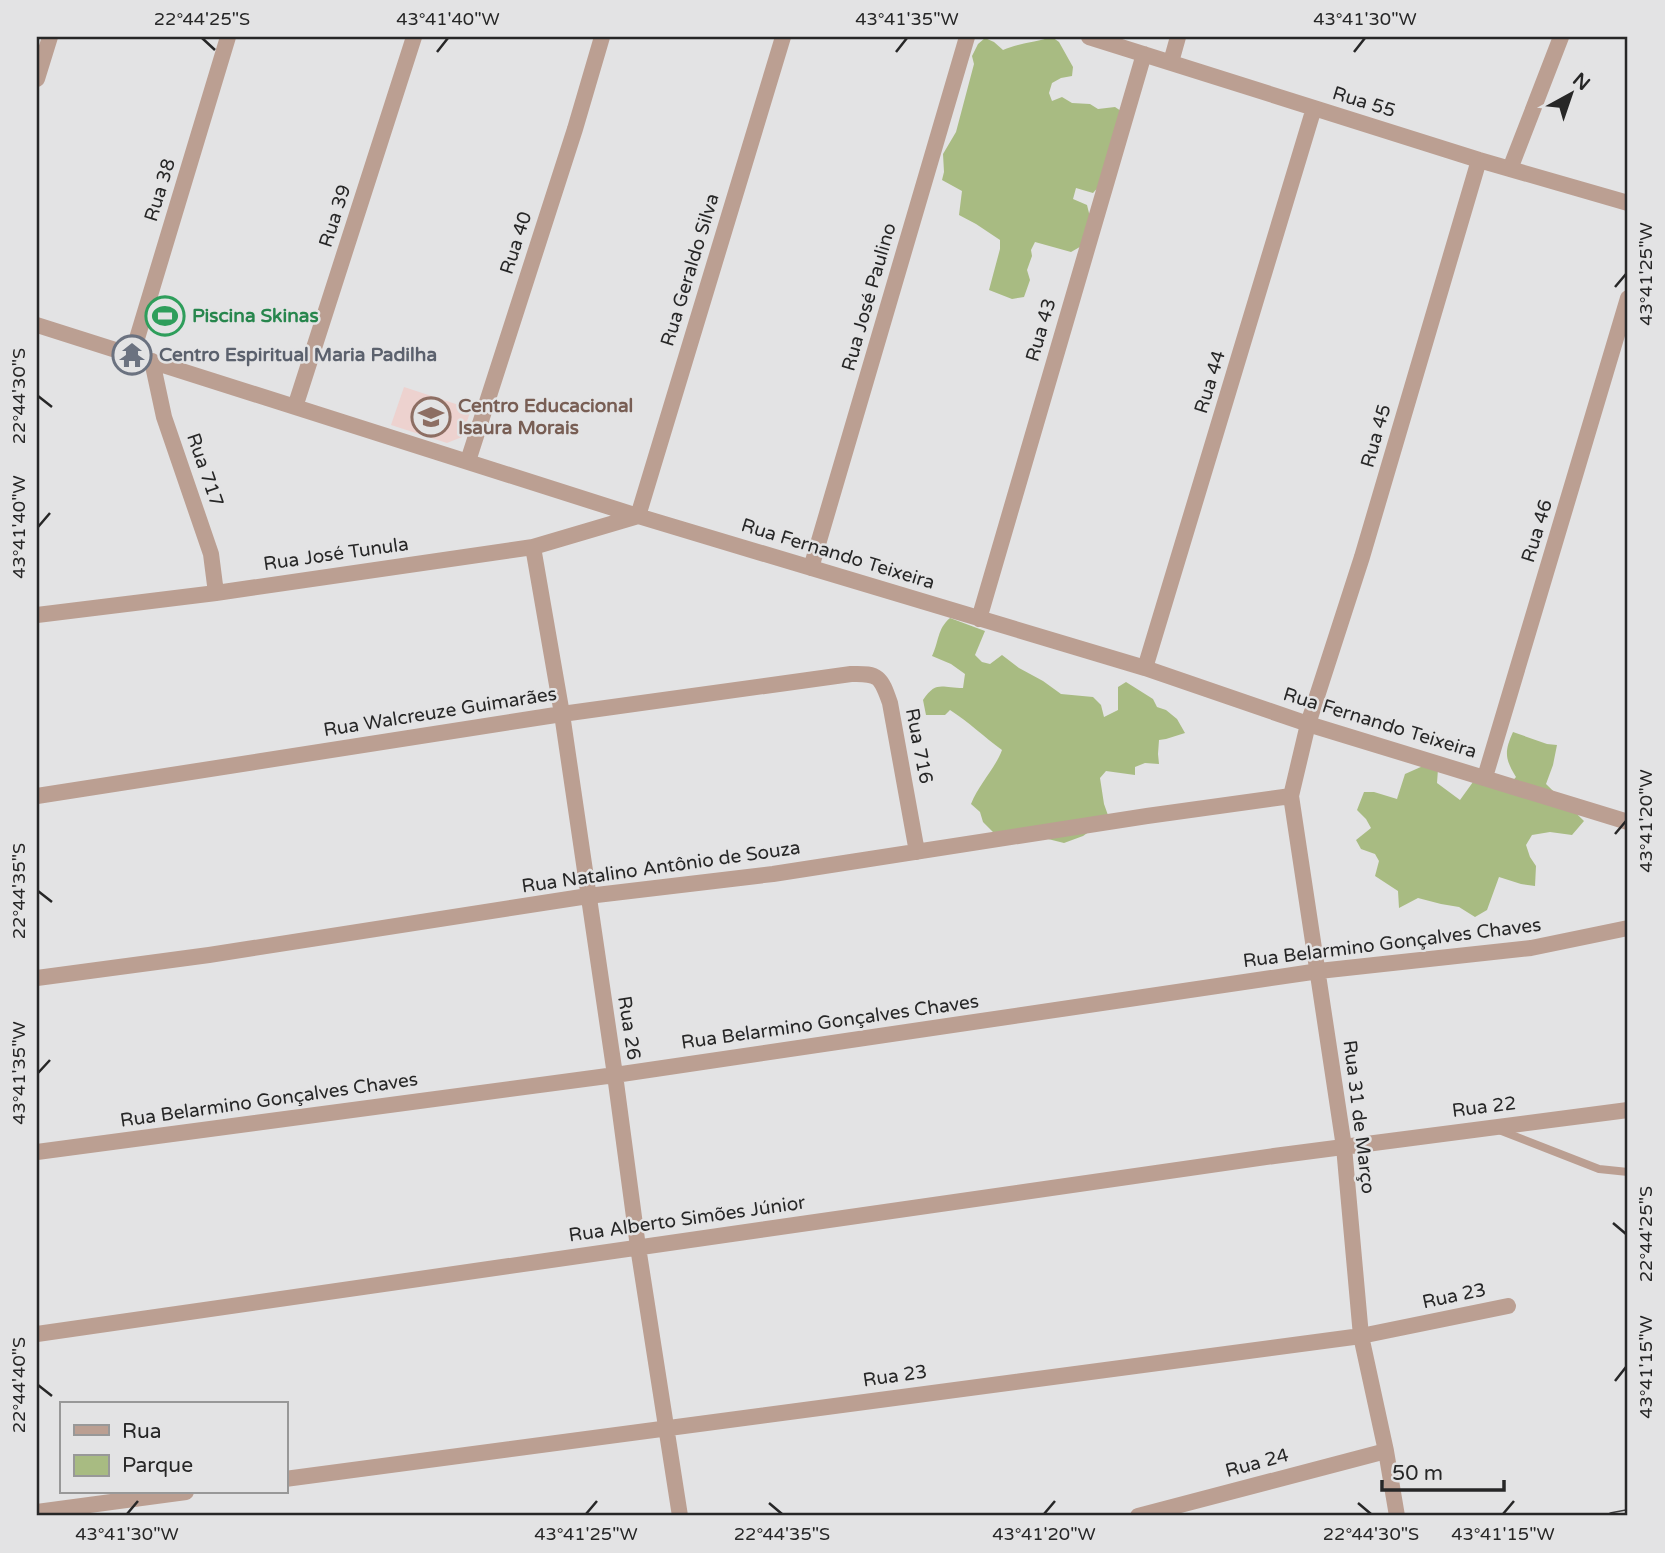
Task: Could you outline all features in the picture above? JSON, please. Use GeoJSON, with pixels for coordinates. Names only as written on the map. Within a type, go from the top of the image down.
{"type":"FeatureCollection","features":[{"type":"Feature","properties":{"kind":"street"},"geometry":{"type":"LineString","coordinates":[[37,79],[50,37]]}},
{"type":"Feature","properties":{"kind":"street","name":"Rua 38"},"geometry":{"type":"LineString","coordinates":[[132,355],[229,37]]}},
{"type":"Feature","properties":{"kind":"street","name":"Rua 39"},"geometry":{"type":"LineString","coordinates":[[295,407],[414,37]]}},
{"type":"Feature","properties":{"kind":"street","name":"Rua 40"},"geometry":{"type":"LineString","coordinates":[[468,461],[602,37]]}},
{"type":"Feature","properties":{"kind":"street","name":"Rua Geraldo Silva"},"geometry":{"type":"LineString","coordinates":[[638,516],[783,37]]}},
{"type":"Feature","properties":{"kind":"street","name":"Rua José Paulino"},"geometry":{"type":"LineString","coordinates":[[811,568],[967,37]]}},
{"type":"Feature","properties":{"kind":"street","name":"Rua 55"},"geometry":{"type":"LineString","coordinates":[[1089,37],[1479,160],[1628,201]]}},
{"type":"Feature","properties":{"kind":"street"},"geometry":{"type":"LineString","coordinates":[[1171,62],[1178,37]]}},
{"type":"Feature","properties":{"kind":"street"},"geometry":{"type":"LineString","coordinates":[[1510,169],[1562,37]]}},
{"type":"Feature","properties":{"kind":"street","name":"Rua 43"},"geometry":{"type":"LineString","coordinates":[[979,618],[1144,54]]}},
{"type":"Feature","properties":{"kind":"street","name":"Rua 44"},"geometry":{"type":"LineString","coordinates":[[1145,668],[1314,108]]}},
{"type":"Feature","properties":{"kind":"street","name":"Rua 45"},"geometry":{"type":"LineString","coordinates":[[1308,724],[1362,557],[1479,160]]}},
{"type":"Feature","properties":{"kind":"street","name":"Rua 46"},"geometry":{"type":"LineString","coordinates":[[1485,777],[1628,298]]}},
{"type":"Feature","properties":{"kind":"street","name":"Rua Fernando Teixeira"},"geometry":{"type":"LineString","coordinates":[[37,325],[638,516],[1145,668],[1308,724],[1628,822]]}},
{"type":"Feature","properties":{"kind":"street","name":"Rua 717"},"geometry":{"type":"LineString","coordinates":[[152,361],[164,417],[211,554],[216,593]]}},
{"type":"Feature","properties":{"kind":"street","name":"Rua José Tunula"},"geometry":{"type":"LineString","coordinates":[[37,615],[216,593],[533,547],[638,516]]}},
{"type":"Feature","properties":{"kind":"street","name":"Rua 26"},"geometry":{"type":"LineString","coordinates":[[533,547],[562,714],[638,1247],[680,1516]]}},
{"type":"Feature","properties":{"kind":"street","name":"Rua Walcreuze Guimarães"},"geometry":{"type":"LineString","coordinates":[[37,796],[562,714],[851,674]]}},
{"type":"Feature","properties":{"kind":"street","name":"Rua 716"},"geometry":{"type":"LineString","coordinates":[[851,674],[869,674],[878,678],[890,703],[917,852]]}},
{"type":"Feature","properties":{"kind":"street","name":"Rua 31 de Março"},"geometry":{"type":"LineString","coordinates":[[1308,724],[1291,796],[1344,1147],[1361,1336],[1397,1516]]}},
{"type":"Feature","properties":{"kind":"street","name":"Rua Natalino Antônio de Souza"},"geometry":{"type":"LineString","coordinates":[[37,978],[209,955],[588,896],[773,874],[1291,796]]}},
{"type":"Feature","properties":{"kind":"street","name":"Rua Belarmino Gonçalves Chaves"},"geometry":{"type":"LineString","coordinates":[[37,1152],[615,1075],[1319,971],[1531,947],[1628,928]]}},
{"type":"Feature","properties":{"kind":"street","name":"Rua 22"},"geometry":{"type":"LineString","coordinates":[[1344,1147],[1628,1110]]}},
{"type":"Feature","properties":{"kind":"street","name":"Rua Alberto Simões Júnior"},"geometry":{"type":"LineString","coordinates":[[37,1334],[1344,1147]]}},
{"type":"Feature","properties":{"kind":"street","name":"Rua 23"},"geometry":{"type":"LineString","coordinates":[[287,1479],[1361,1336],[1507,1306]]}},
{"type":"Feature","properties":{"kind":"street","name":"Rua 24"},"geometry":{"type":"LineString","coordinates":[[1138,1516],[1386,1451]]}},
{"type":"Feature","properties":{"kind":"street"},"geometry":{"type":"LineString","coordinates":[[37,1512],[171,1494]]}},
{"type":"Feature","properties":{"kind":"lane"},"geometry":{"type":"LineString","coordinates":[[1492,1128],[1599,1169],[1628,1172]]}},
{"type":"Feature","properties":{"kind":"shaded area","name":"Centro Educacional Isaura Morais"},"geometry":{"type":"Polygon","coordinates":[[[404,387],[471,409],[462,437],[447,443],[391,425],[404,387]]]}},
{"type":"Feature","properties":{"kind":"green space"},"geometry":{"type":"Polygon","coordinates":[[[1052,37],[1059,42],[1073,67],[1072,76],[1052,83],[1049,93],[1052,101],[1062,97],[1072,103],[1090,104],[1098,109],[1115,107],[1121,111],[1102,183],[1093,193],[1076,188],[1073,199],[1087,205],[1090,217],[1085,244],[1071,252],[1035,242],[1027,270],[1030,280],[1024,297],[1012,299],[989,290],[1000,240],[959,215],[962,191],[942,180],[943,154],[956,132],[974,64],[972,56],[978,44],[985,38],[1003,50],[1052,37]]]}},
{"type":"Feature","properties":{"kind":"green space"},"geometry":{"type":"Polygon","coordinates":[[[950,618],[985,631],[975,655],[982,662],[990,664],[1002,655],[1061,694],[1093,697],[1101,705],[1104,717],[1118,710],[1118,687],[1126,682],[1177,719],[1185,733],[1159,740],[1159,764],[1145,763],[1135,767],[1135,775],[1106,771],[1100,778],[1109,818],[1083,836],[1064,843],[1040,837],[996,835],[971,804],[1002,750],[950,710],[945,715],[926,715],[923,700],[936,687],[963,688],[965,674],[932,656],[940,631],[950,618]]]}},
{"type":"Feature","properties":{"kind":"green space"},"geometry":{"type":"Polygon","coordinates":[[[1513,732],[1557,745],[1546,784],[1584,821],[1572,835],[1550,832],[1532,835],[1526,845],[1536,866],[1535,886],[1499,877],[1487,910],[1475,917],[1459,907],[1418,898],[1399,908],[1398,891],[1375,876],[1379,861],[1375,854],[1361,849],[1356,840],[1371,828],[1357,810],[1364,792],[1397,799],[1405,774],[1423,766],[1438,769],[1437,783],[1460,800],[1473,782],[1507,787],[1516,777],[1507,755],[1513,732]]]}},
{"type":"Feature","properties":{"kind":"water","name":"Piscina Skinas"},"geometry":{"type":"Polygon","coordinates":[[[164,305],[173,308],[166,328],[156,325],[164,305]]]}},
{"type":"Feature","properties":{"kind":"railway"},"geometry":{"type":"LineString","coordinates":[[1612,1516],[1628,1513]]}},
{"type":"Feature","properties":{"kind":"place","name":"Piscina Skinas"},"geometry":{"type":"Point","coordinates":[165,316]}},
{"type":"Feature","properties":{"kind":"place","name":"Centro Espiritual Maria Padilha"},"geometry":{"type":"Point","coordinates":[132,355]}},
{"type":"Feature","properties":{"kind":"place","name":"Centro Educacional Isaura Morais"},"geometry":{"type":"Point","coordinates":[431,417]}}]}
